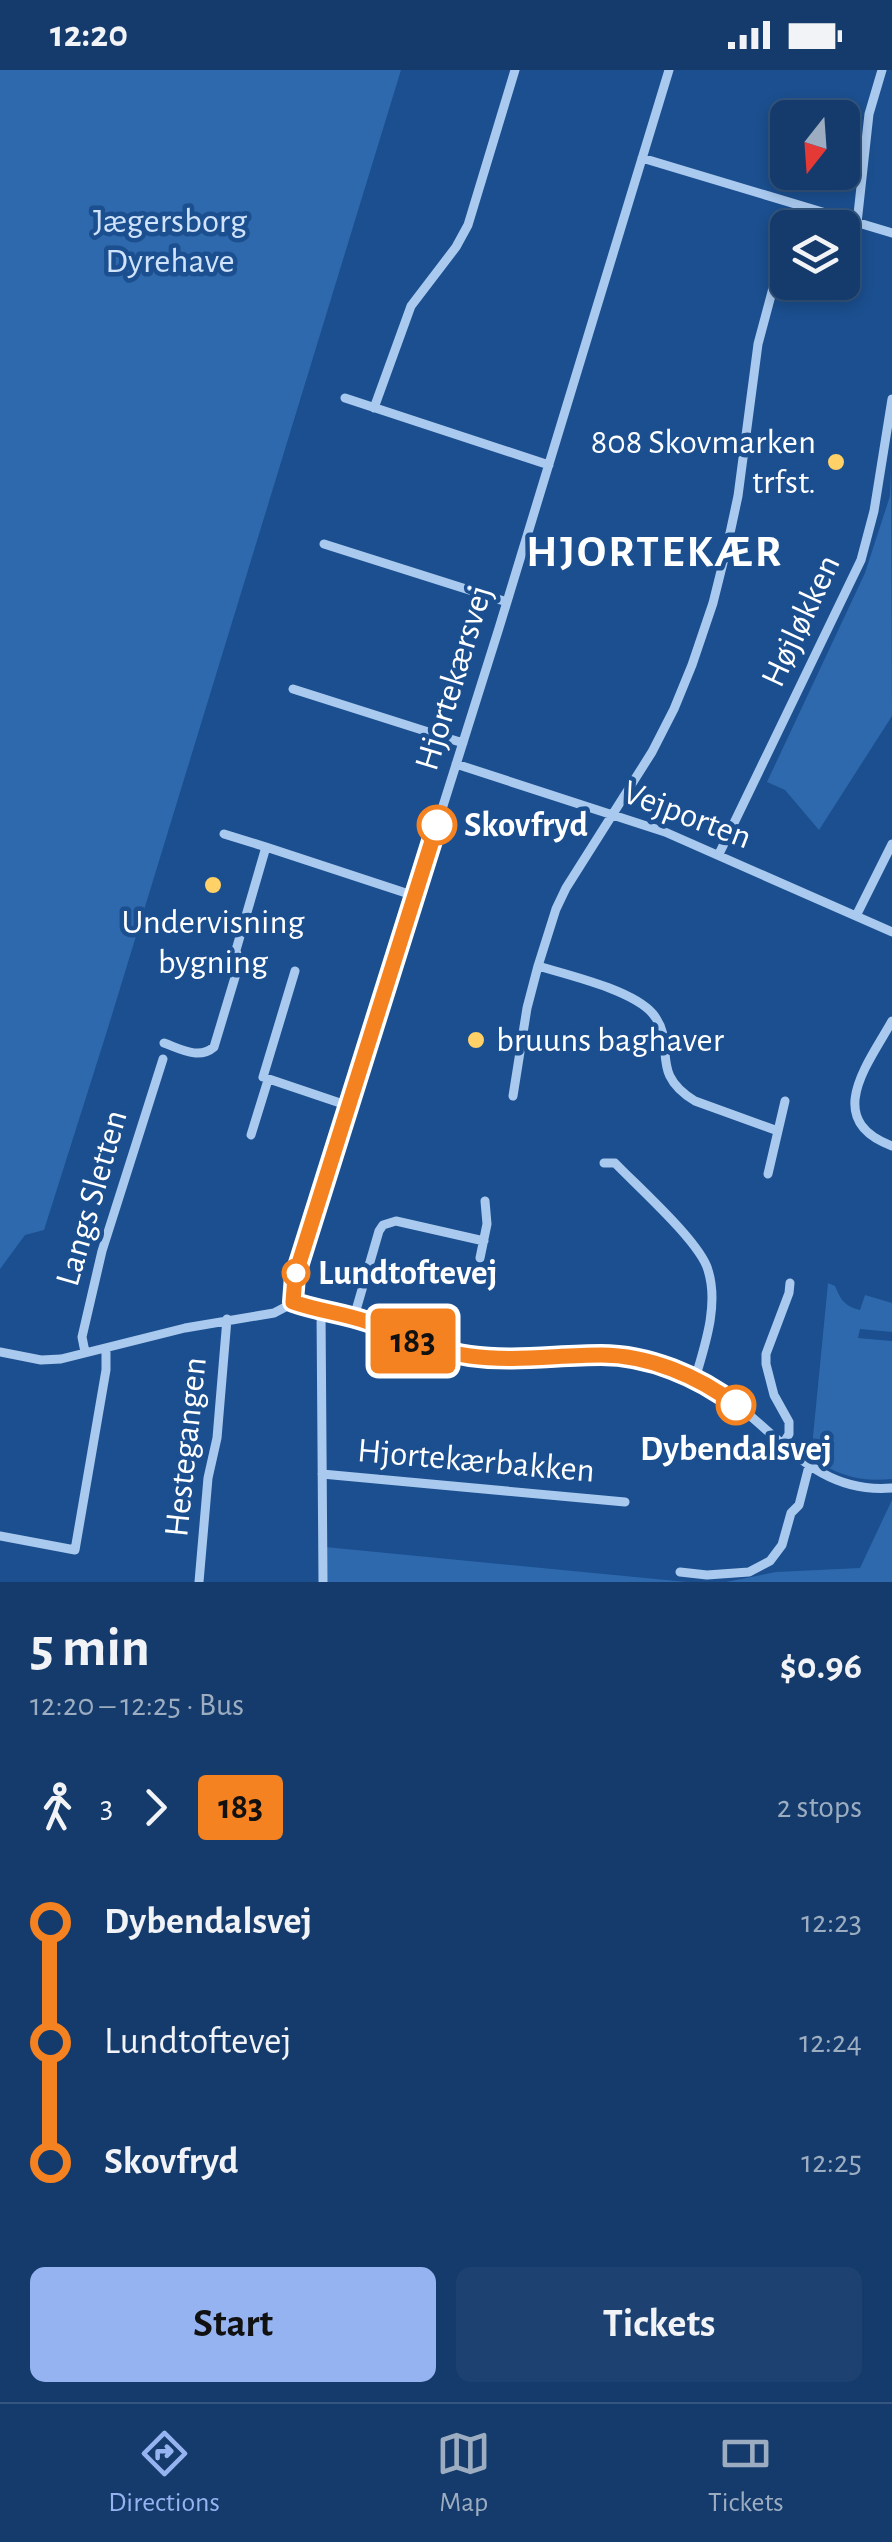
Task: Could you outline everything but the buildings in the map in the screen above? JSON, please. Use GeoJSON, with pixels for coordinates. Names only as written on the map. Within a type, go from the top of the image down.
{"type":"FeatureCollection","features":[{"type":"Feature","properties":{"kind":"street"},"geometry":{"type":"LineString","coordinates":[[374,408],[412,306],[468,226],[515,70]]}},
{"type":"Feature","properties":{"kind":"street","name":"Hjortekærsvej"},"geometry":{"type":"LineString","coordinates":[[293,1302],[295,1276],[670,70]]}},
{"type":"Feature","properties":{"kind":"street"},"geometry":{"type":"LineString","coordinates":[[858,210],[869,114],[882,70]]}},
{"type":"Feature","properties":{"kind":"street"},"geometry":{"type":"LineString","coordinates":[[642,158],[816,210]]}},
{"type":"Feature","properties":{"kind":"street"},"geometry":{"type":"LineString","coordinates":[[793,210],[795,204]]}},
{"type":"Feature","properties":{"kind":"street"},"geometry":{"type":"LineString","coordinates":[[860,223],[892,233]]}},
{"type":"Feature","properties":{"kind":"street"},"geometry":{"type":"LineString","coordinates":[[512,1096],[526,1008],[563,894],[652,752],[692,665],[713,602],[738,496],[760,330],[770,294]]}},
{"type":"Feature","properties":{"kind":"street"},"geometry":{"type":"LineString","coordinates":[[345,398],[548,465]]}},
{"type":"Feature","properties":{"kind":"street","name":"Højløkken"},"geometry":{"type":"LineString","coordinates":[[719,854],[861,560],[874,511],[892,398]]}},
{"type":"Feature","properties":{"kind":"street"},"geometry":{"type":"LineString","coordinates":[[324,544],[507,602]]}},
{"type":"Feature","properties":{"kind":"street"},"geometry":{"type":"LineString","coordinates":[[293,689],[463,744]]}},
{"type":"Feature","properties":{"kind":"street","name":"Vejporten"},"geometry":{"type":"LineString","coordinates":[[456,764],[612,814],[719,854],[892,932]]}},
{"type":"Feature","properties":{"kind":"street"},"geometry":{"type":"LineString","coordinates":[[224,834],[415,896]]}},
{"type":"Feature","properties":{"kind":"street"},"geometry":{"type":"LineString","coordinates":[[856,916],[892,844]]}},
{"type":"Feature","properties":{"kind":"street"},"geometry":{"type":"LineString","coordinates":[[164,1043],[196,1054],[206,1054],[214,1047],[239,964],[236,950],[266,847]]}},
{"type":"Feature","properties":{"kind":"street"},"geometry":{"type":"LineString","coordinates":[[538,966],[621,992],[640,1002],[659,1024],[666,1067],[683,1094],[778,1131]]}},
{"type":"Feature","properties":{"kind":"street"},"geometry":{"type":"LineString","coordinates":[[295,971],[263,1076],[349,1106]]}},
{"type":"Feature","properties":{"kind":"street"},"geometry":{"type":"LineString","coordinates":[[892,1021],[862,1074],[854,1106],[865,1132],[892,1146]]}},
{"type":"Feature","properties":{"kind":"street","name":"Langs Sletten"},"geometry":{"type":"LineString","coordinates":[[85,1352],[82,1337],[102,1251],[162,1059]]}},
{"type":"Feature","properties":{"kind":"street"},"geometry":{"type":"LineString","coordinates":[[251,1136],[268,1080]]}},
{"type":"Feature","properties":{"kind":"street"},"geometry":{"type":"LineString","coordinates":[[768,1174],[785,1101]]}},
{"type":"Feature","properties":{"kind":"street"},"geometry":{"type":"LineString","coordinates":[[604,1163],[615,1163],[697,1248],[708,1267],[710,1319],[696,1379]]}},
{"type":"Feature","properties":{"kind":"street"},"geometry":{"type":"LineString","coordinates":[[480,1258],[487,1224],[485,1201]]}},
{"type":"Feature","properties":{"kind":"street"},"geometry":{"type":"LineString","coordinates":[[354,1317],[379,1231],[389,1221],[484,1241]]}},
{"type":"Feature","properties":{"kind":"street"},"geometry":{"type":"LineString","coordinates":[[783,1444],[789,1434],[788,1422],[774,1395],[766,1364],[768,1344],[790,1283]]}},
{"type":"Feature","properties":{"kind":"street"},"geometry":{"type":"LineString","coordinates":[[0,1352],[41,1360],[61,1359],[184,1328],[274,1313],[293,1302],[354,1317],[448,1353],[502,1358],[620,1356],[666,1368],[696,1379],[731,1400],[808,1466],[834,1480],[857,1488],[892,1488]]}},
{"type":"Feature","properties":{"kind":"street","name":"Hjortekærbakken"},"geometry":{"type":"LineString","coordinates":[[322,1310],[323,1582]]}},
{"type":"Feature","properties":{"kind":"street","name":"Hestegangen"},"geometry":{"type":"LineString","coordinates":[[209,1582],[200,1582],[227,1320]]}},
{"type":"Feature","properties":{"kind":"street"},"geometry":{"type":"LineString","coordinates":[[0,1536],[75,1550],[106,1370],[106,1348]]}},
{"type":"Feature","properties":{"kind":"street"},"geometry":{"type":"LineString","coordinates":[[680,1572],[707,1576],[749,1572],[770,1561],[799,1504],[808,1466]]}},
{"type":"Feature","properties":{"kind":"street","name":"Hjortekærbakken"},"geometry":{"type":"LineString","coordinates":[[322,1474],[625,1502]]}},
{"type":"Feature","properties":{"kind":"green space","name":"Jægersborg Dyrehave"},"geometry":{"type":"Polygon","coordinates":[[[0,70],[401,70],[44,1230],[25,1235],[0,1269],[0,70]]]}},
{"type":"Feature","properties":{"kind":"green space"},"geometry":{"type":"Polygon","coordinates":[[[891,469],[892,716],[819,830],[785,790],[767,782],[865,573],[890,496],[891,469]]]}},
{"type":"Feature","properties":{"kind":"green space"},"geometry":{"type":"Polygon","coordinates":[[[828,1283],[835,1286],[844,1302],[860,1310],[865,1295],[892,1303],[892,1332],[860,1329],[858,1338],[892,1341],[892,1479],[850,1476],[811,1457],[828,1283]]]}},
{"type":"Feature","properties":{"kind":"green space"},"geometry":{"type":"Polygon","coordinates":[[[892,1500],[892,1582],[726,1582],[776,1572],[860,1568],[892,1500]]]}},
{"type":"Feature","properties":{"kind":"green space"},"geometry":{"type":"Polygon","coordinates":[[[325,1547],[687,1582],[327,1582],[325,1547]]]}},
{"type":"Feature","properties":{"kind":"bus line","name":"183"},"geometry":{"type":"LineString","coordinates":[[437,825],[295,1276],[293,1302],[354,1317],[448,1353],[502,1358],[634,1358],[696,1379],[736,1405]]}},
{"type":"Feature","properties":{"kind":"place","name":"808 Skovmarken trfst."},"geometry":{"type":"Point","coordinates":[836,462]}},
{"type":"Feature","properties":{"kind":"place","name":"Skovfryd"},"geometry":{"type":"Point","coordinates":[437,825]}},
{"type":"Feature","properties":{"kind":"place","name":"Undervisning bygning"},"geometry":{"type":"Point","coordinates":[213,885]}},
{"type":"Feature","properties":{"kind":"place","name":"bruuns baghaver"},"geometry":{"type":"Point","coordinates":[476,1040]}},
{"type":"Feature","properties":{"kind":"place","name":"Lundtoftevej"},"geometry":{"type":"Point","coordinates":[296,1273]}},
{"type":"Feature","properties":{"kind":"place","name":"Dybendalsvej"},"geometry":{"type":"Point","coordinates":[736,1405]}},
{"type":"Feature","properties":{"kind":"district","name":"HJORTEKÆR"},"geometry":{"type":"Point","coordinates":[655,552]}}]}
